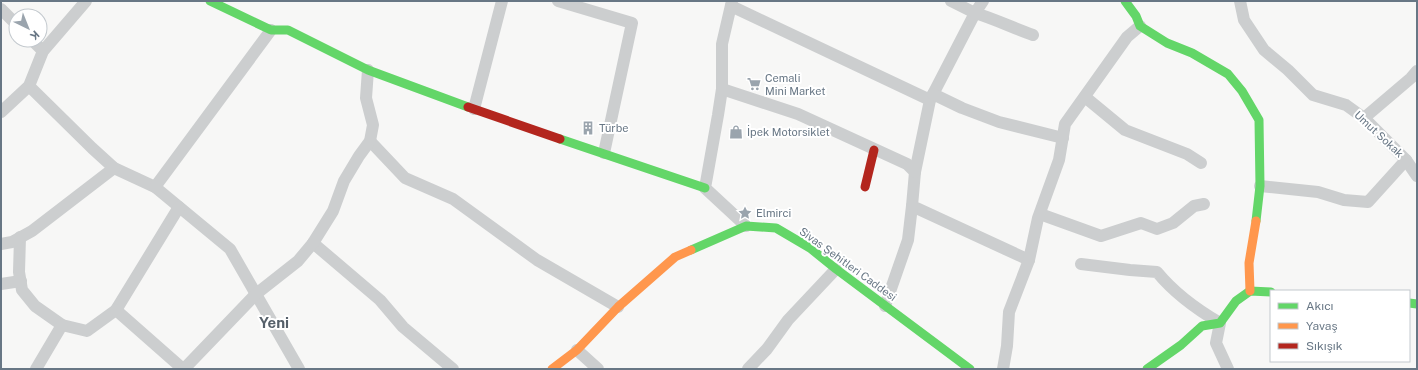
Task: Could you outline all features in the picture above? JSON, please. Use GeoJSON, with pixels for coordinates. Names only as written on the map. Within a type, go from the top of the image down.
{"type":"FeatureCollection","features":[{"type":"Feature","properties":{"kind":"street"},"geometry":{"type":"LineString","coordinates":[[1,112],[29,86],[43,51],[86,1]]}},
{"type":"Feature","properties":{"kind":"street"},"geometry":{"type":"LineString","coordinates":[[210,1],[271,30],[288,30],[368,70],[474,109],[705,188],[746,226]]}},
{"type":"Feature","properties":{"kind":"street"},"geometry":{"type":"LineString","coordinates":[[474,109],[502,1]]}},
{"type":"Feature","properties":{"kind":"street"},"geometry":{"type":"LineString","coordinates":[[558,1],[632,23],[604,153]]}},
{"type":"Feature","properties":{"kind":"street"},"geometry":{"type":"LineString","coordinates":[[951,1],[1033,35]]}},
{"type":"Feature","properties":{"kind":"street"},"geometry":{"type":"LineString","coordinates":[[885,306],[908,240],[915,172],[931,97],[975,12],[983,1]]}},
{"type":"Feature","properties":{"kind":"street"},"geometry":{"type":"LineString","coordinates":[[1125,1],[1136,16],[1140,26],[1167,43],[1192,53],[1228,74],[1242,91],[1259,120],[1260,186],[1256,224],[1249,263],[1250,291]]}},
{"type":"Feature","properties":{"kind":"street","name":"Umut Sokak"},"geometry":{"type":"LineString","coordinates":[[1240,1],[1244,20],[1264,50],[1314,95],[1346,105],[1364,118],[1406,160],[1417,176]]}},
{"type":"Feature","properties":{"kind":"street"},"geometry":{"type":"LineString","coordinates":[[705,188],[722,88],[722,44],[731,4],[931,97],[999,122],[1063,138]]}},
{"type":"Feature","properties":{"kind":"street"},"geometry":{"type":"LineString","coordinates":[[1003,369],[1007,346],[1009,312],[1029,260],[1040,214],[1059,160],[1065,124],[1127,37],[1140,26]]}},
{"type":"Feature","properties":{"kind":"street"},"geometry":{"type":"LineString","coordinates":[[155,187],[271,30]]}},
{"type":"Feature","properties":{"kind":"street"},"geometry":{"type":"LineString","coordinates":[[40,48],[43,51]]}},
{"type":"Feature","properties":{"kind":"street"},"geometry":{"type":"LineString","coordinates":[[116,310],[183,369],[256,294],[298,261],[313,243],[333,211],[344,182],[359,156],[370,141],[373,125],[366,98],[368,70]]}},
{"type":"Feature","properties":{"kind":"street"},"geometry":{"type":"LineString","coordinates":[[1364,118],[1411,78],[1417,71]]}},
{"type":"Feature","properties":{"kind":"street"},"geometry":{"type":"LineString","coordinates":[[29,86],[114,168],[155,187],[230,249],[299,369]]}},
{"type":"Feature","properties":{"kind":"street"},"geometry":{"type":"LineString","coordinates":[[722,88],[798,114],[907,164],[915,172]]}},
{"type":"Feature","properties":{"kind":"street"},"geometry":{"type":"LineString","coordinates":[[1085,97],[1125,130],[1187,154],[1201,163]]}},
{"type":"Feature","properties":{"kind":"street"},"geometry":{"type":"LineString","coordinates":[[370,141],[405,178],[453,199],[537,260],[618,307]]}},
{"type":"Feature","properties":{"kind":"street"},"geometry":{"type":"LineString","coordinates":[[865,187],[874,150]]}},
{"type":"Feature","properties":{"kind":"street"},"geometry":{"type":"LineString","coordinates":[[1260,186],[1318,192],[1344,200],[1368,202],[1406,160]]}},
{"type":"Feature","properties":{"kind":"street"},"geometry":{"type":"LineString","coordinates":[[1,244],[12,242],[32,231],[114,168]]}},
{"type":"Feature","properties":{"kind":"street"},"geometry":{"type":"LineString","coordinates":[[1040,214],[1101,236],[1141,223],[1157,229],[1173,223],[1194,206],[1204,204]]}},
{"type":"Feature","properties":{"kind":"street"},"geometry":{"type":"LineString","coordinates":[[912,206],[1029,260]]}},
{"type":"Feature","properties":{"kind":"street"},"geometry":{"type":"LineString","coordinates":[[20,237],[19,272],[22,290],[35,306],[62,325],[87,331],[116,310],[180,207]]}},
{"type":"Feature","properties":{"kind":"street","name":"Sivas Şehitleri Caddesi"},"geometry":{"type":"LineString","coordinates":[[552,369],[577,350],[618,307],[675,257],[746,226],[776,228],[810,248],[970,369]]}},
{"type":"Feature","properties":{"kind":"street"},"geometry":{"type":"LineString","coordinates":[[313,243],[380,300],[403,327],[453,369]]}},
{"type":"Feature","properties":{"kind":"street"},"geometry":{"type":"LineString","coordinates":[[1081,264],[1157,272],[1166,283],[1187,302],[1220,323]]}},
{"type":"Feature","properties":{"kind":"street"},"geometry":{"type":"LineString","coordinates":[[748,369],[767,349],[788,320],[836,269]]}},
{"type":"Feature","properties":{"kind":"street"},"geometry":{"type":"LineString","coordinates":[[1,284],[21,281]]}},
{"type":"Feature","properties":{"kind":"street"},"geometry":{"type":"LineString","coordinates":[[1228,369],[1216,343],[1220,323],[1236,301],[1250,291],[1270,292]]}},
{"type":"Feature","properties":{"kind":"street"},"geometry":{"type":"LineString","coordinates":[[1147,369],[1181,345],[1202,326],[1220,323]]}},
{"type":"Feature","properties":{"kind":"street"},"geometry":{"type":"LineString","coordinates":[[36,369],[62,325]]}},
{"type":"Feature","properties":{"kind":"street"},"geometry":{"type":"LineString","coordinates":[[577,350],[598,369]]}},
{"type":"Feature","properties":{"kind":"traffic: fast"},"geometry":{"type":"LineString","coordinates":[[210,1],[271,30],[288,30],[368,70],[468,107]]}},
{"type":"Feature","properties":{"kind":"traffic: fast"},"geometry":{"type":"LineString","coordinates":[[1125,1],[1136,16],[1140,26],[1167,43],[1192,53],[1228,74],[1242,91],[1259,120],[1260,186],[1256,221]]}},
{"type":"Feature","properties":{"kind":"traffic: fast"},"geometry":{"type":"LineString","coordinates":[[560,139],[705,188]]}},
{"type":"Feature","properties":{"kind":"traffic: fast"},"geometry":{"type":"LineString","coordinates":[[691,250],[746,226],[776,228],[810,248],[970,369]]}},
{"type":"Feature","properties":{"kind":"traffic: fast"},"geometry":{"type":"LineString","coordinates":[[1147,369],[1181,345],[1202,326],[1220,323],[1236,301],[1250,291],[1270,292]]}},
{"type":"Feature","properties":{"kind":"traffic: fast"},"geometry":{"type":"LineString","coordinates":[[1410,303],[1417,304]]}},
{"type":"Feature","properties":{"kind":"traffic: slow"},"geometry":{"type":"LineString","coordinates":[[1250,291],[1249,263],[1256,221]]}},
{"type":"Feature","properties":{"kind":"traffic: slow"},"geometry":{"type":"LineString","coordinates":[[552,369],[577,350],[618,307],[675,257],[691,250]]}},
{"type":"Feature","properties":{"kind":"traffic: jam"},"geometry":{"type":"LineString","coordinates":[[468,107],[560,139]]}},
{"type":"Feature","properties":{"kind":"traffic: jam"},"geometry":{"type":"LineString","coordinates":[[865,187],[874,150]]}},
{"type":"Feature","properties":{"kind":"place","name":"Cemali Mini Market"},"geometry":{"type":"Point","coordinates":[754,84]}},
{"type":"Feature","properties":{"kind":"place","name":"Türbe"},"geometry":{"type":"Point","coordinates":[588,128]}},
{"type":"Feature","properties":{"kind":"place","name":"İpek Motorsiklet"},"geometry":{"type":"Point","coordinates":[736,132]}},
{"type":"Feature","properties":{"kind":"place","name":"Elmirci"},"geometry":{"type":"Point","coordinates":[745,213]}},
{"type":"Feature","properties":{"kind":"district","name":"Yeni"},"geometry":{"type":"Point","coordinates":[274,323]}}]}
